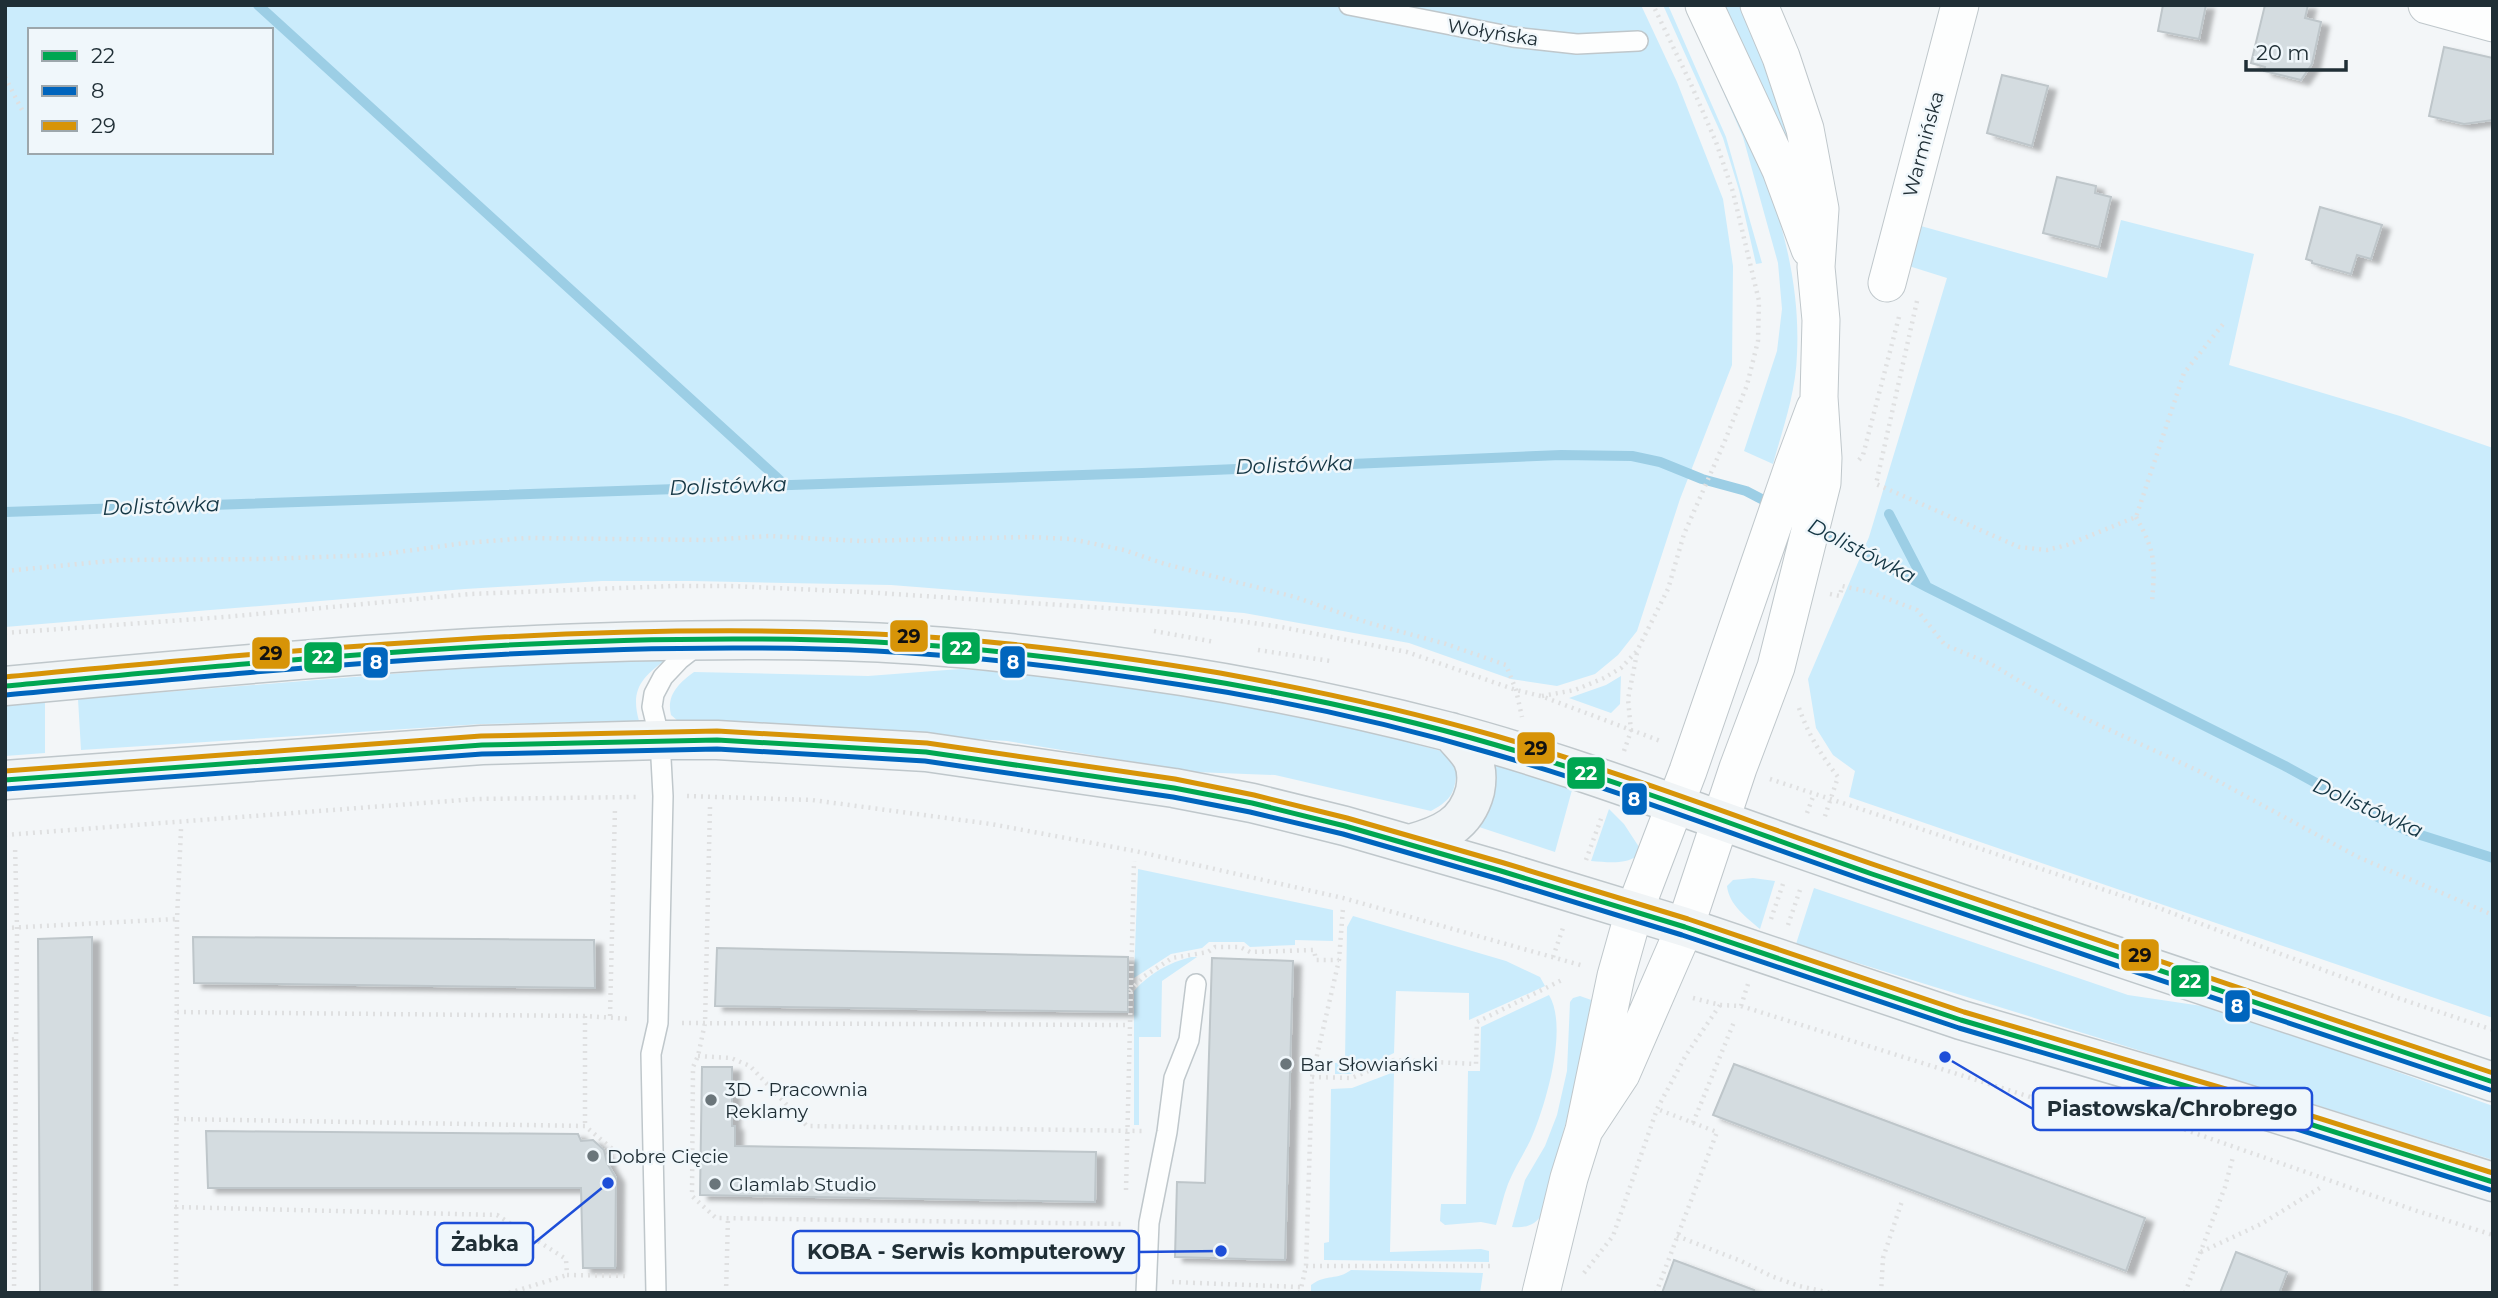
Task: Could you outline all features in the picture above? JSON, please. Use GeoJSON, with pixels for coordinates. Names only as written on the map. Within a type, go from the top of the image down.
{"type":"FeatureCollection","features":[{"type":"Feature","properties":{"kind":"main road"},"geometry":{"type":"LineString","coordinates":[[5,686],[459,649],[708,639],[845,641],[964,650],[1074,662],[1242,686],[1451,732],[1613,783],[2493,1082]]}},
{"type":"Feature","properties":{"kind":"main road"},"geometry":{"type":"LineString","coordinates":[[1410,844],[1434,838],[1458,822],[1470,807],[1477,782],[1472,759],[1451,732]]}},
{"type":"Feature","properties":{"kind":"main road"},"geometry":{"type":"LineString","coordinates":[[5,780],[482,745],[717,740],[926,752],[1187,790],[1265,806],[1410,844],[1685,928],[1961,1020],[2227,1098],[2493,1182]]}},
{"type":"Feature","properties":{"kind":"street"},"geometry":{"type":"LineString","coordinates":[[1704,5],[1781,170],[1816,267]]}},
{"type":"Feature","properties":{"kind":"street"},"geometry":{"type":"LineString","coordinates":[[1584,1130],[1621,1074],[1685,928],[1738,768],[1812,579],[1807,475],[1819,397],[1821,320],[1816,267],[1820,209],[1805,129],[1781,57],[1759,5]]}},
{"type":"Feature","properties":{"kind":"street","name":"Warmińska"},"geometry":{"type":"LineString","coordinates":[[1893,297],[1897,247],[1960,5]]}},
{"type":"Feature","properties":{"kind":"street"},"geometry":{"type":"LineString","coordinates":[[2427,5],[2493,23]]}},
{"type":"Feature","properties":{"kind":"street"},"geometry":{"type":"LineString","coordinates":[[1541,1293],[1569,1178],[1584,1130],[1616,976],[1634,912],[1695,753],[1764,550],[1807,475]]}},
{"type":"Feature","properties":{"kind":"lane","name":"Wołyńska"},"geometry":{"type":"LineString","coordinates":[[1349,5],[1513,37],[1577,44],[1638,41]]}},
{"type":"Feature","properties":{"kind":"lane"},"geometry":{"type":"LineString","coordinates":[[655,1284],[651,1054],[658,1023],[663,796],[660,740],[652,707],[654,694],[663,677],[680,659],[708,639]]}},
{"type":"Feature","properties":{"kind":"lane"},"geometry":{"type":"LineString","coordinates":[[1146,1287],[1149,1223],[1167,1132],[1174,1078],[1189,1040],[1196,984]]}},
{"type":"Feature","properties":{"kind":"path"},"geometry":{"type":"LineString","coordinates":[[1553,957],[1631,731],[1628,699],[1637,651],[1668,589],[1684,534],[1746,385],[1758,341],[1759,301],[1732,192],[1716,142],[1653,5]]}},
{"type":"Feature","properties":{"kind":"path"},"geometry":{"type":"LineString","coordinates":[[5,77],[22,110]]}},
{"type":"Feature","properties":{"kind":"path"},"geometry":{"type":"LineString","coordinates":[[1897,247],[1915,280],[1917,306],[1876,484],[2019,547],[2047,550],[2136,517]]}},
{"type":"Feature","properties":{"kind":"path"},"geometry":{"type":"LineString","coordinates":[[1856,464],[1863,456],[1893,297]]}},
{"type":"Feature","properties":{"kind":"path"},"geometry":{"type":"LineString","coordinates":[[2152,603],[2155,567],[2150,543],[2136,517],[2184,373],[2224,323]]}},
{"type":"Feature","properties":{"kind":"path"},"geometry":{"type":"LineString","coordinates":[[5,570],[120,560],[376,555],[527,538],[708,540],[769,536],[860,541],[1028,537],[1071,539],[1124,550],[1165,564],[1295,597],[1506,665],[1516,690],[1524,724]]}},
{"type":"Feature","properties":{"kind":"path"},"geometry":{"type":"LineString","coordinates":[[1812,579],[1839,596],[1842,586],[1870,592],[1917,610],[1945,645],[1991,664],[2071,712],[2203,773],[2358,857],[2493,915]]}},
{"type":"Feature","properties":{"kind":"path"},"geometry":{"type":"LineString","coordinates":[[1154,631],[1222,643]]}},
{"type":"Feature","properties":{"kind":"path"},"geometry":{"type":"LineString","coordinates":[[1249,648],[1330,661]]}},
{"type":"Feature","properties":{"kind":"path"},"geometry":{"type":"LineString","coordinates":[[1541,696],[1575,690],[1604,678],[1621,668],[1637,651]]}},
{"type":"Feature","properties":{"kind":"path"},"geometry":{"type":"LineString","coordinates":[[1516,690],[1541,696],[1695,753]]}},
{"type":"Feature","properties":{"kind":"path"},"geometry":{"type":"LineString","coordinates":[[1738,768],[2156,907],[2398,998],[2493,1030]]}},
{"type":"Feature","properties":{"kind":"path"},"geometry":{"type":"LineString","coordinates":[[1741,1006],[1814,794]]}},
{"type":"Feature","properties":{"kind":"path"},"geometry":{"type":"LineString","coordinates":[[5,835],[476,799],[735,796],[812,800],[990,824],[1135,851],[1343,898],[1616,976]]}},
{"type":"Feature","properties":{"kind":"path"},"geometry":{"type":"LineString","coordinates":[[710,807],[705,1023],[693,1067],[692,1196],[716,1218],[1149,1223]]}},
{"type":"Feature","properties":{"kind":"path"},"geometry":{"type":"LineString","coordinates":[[610,1016],[615,808]]}},
{"type":"Feature","properties":{"kind":"path"},"geometry":{"type":"LineString","coordinates":[[176,1293],[177,919],[181,829]]}},
{"type":"Feature","properties":{"kind":"path"},"geometry":{"type":"LineString","coordinates":[[14,1293],[17,928],[15,845]]}},
{"type":"Feature","properties":{"kind":"path"},"geometry":{"type":"LineString","coordinates":[[1125,1237],[1134,861]]}},
{"type":"Feature","properties":{"kind":"path"},"geometry":{"type":"LineString","coordinates":[[1146,1287],[1300,1290],[1306,1266],[1312,1077],[1339,960],[1343,908]]}},
{"type":"Feature","properties":{"kind":"path"},"geometry":{"type":"LineString","coordinates":[[5,929],[177,919]]}},
{"type":"Feature","properties":{"kind":"path"},"geometry":{"type":"LineString","coordinates":[[1129,992],[1143,977],[1172,958],[1208,952],[1215,947],[1240,947],[1250,952],[1314,950],[1316,960],[1339,960]]}},
{"type":"Feature","properties":{"kind":"path"},"geometry":{"type":"LineString","coordinates":[[1312,1077],[1352,1078],[1394,1060],[1476,1064],[1477,1022],[1564,979]]}},
{"type":"Feature","properties":{"kind":"path"},"geometry":{"type":"LineString","coordinates":[[1658,988],[1720,1005],[1741,1006],[2075,1111],[2146,1116],[2493,1235]]}},
{"type":"Feature","properties":{"kind":"path"},"geometry":{"type":"LineString","coordinates":[[1578,1280],[1613,1236],[1657,1109],[1686,1055],[1720,1005]]}},
{"type":"Feature","properties":{"kind":"path"},"geometry":{"type":"LineString","coordinates":[[584,1016],[585,1126]]}},
{"type":"Feature","properties":{"kind":"path"},"geometry":{"type":"LineString","coordinates":[[1693,1124],[1734,1022]]}},
{"type":"Feature","properties":{"kind":"path"},"geometry":{"type":"LineString","coordinates":[[5,1040],[16,1039]]}},
{"type":"Feature","properties":{"kind":"path"},"geometry":{"type":"LineString","coordinates":[[698,1056],[731,1058],[750,1066],[807,1126],[1167,1132]]}},
{"type":"Feature","properties":{"kind":"path"},"geometry":{"type":"LineString","coordinates":[[1656,1293],[1717,1132],[1657,1109]]}},
{"type":"Feature","properties":{"kind":"path"},"geometry":{"type":"LineString","coordinates":[[177,1119],[585,1126],[622,1157],[653,1164]]}},
{"type":"Feature","properties":{"kind":"path"},"geometry":{"type":"LineString","coordinates":[[2185,1293],[2225,1187],[2233,1157]]}},
{"type":"Feature","properties":{"kind":"path"},"geometry":{"type":"LineString","coordinates":[[2200,1252],[2261,1224],[2323,1186]]}},
{"type":"Feature","properties":{"kind":"path"},"geometry":{"type":"LineString","coordinates":[[1881,1293],[1883,1258],[1902,1200]]}},
{"type":"Feature","properties":{"kind":"path"},"geometry":{"type":"LineString","coordinates":[[175,1207],[497,1215],[566,1259],[567,1275]]}},
{"type":"Feature","properties":{"kind":"path"},"geometry":{"type":"LineString","coordinates":[[726,1293],[728,1217]]}},
{"type":"Feature","properties":{"kind":"path"},"geometry":{"type":"LineString","coordinates":[[1677,1236],[1771,1276],[1831,1293]]}},
{"type":"Feature","properties":{"kind":"path"},"geometry":{"type":"LineString","coordinates":[[1306,1266],[1491,1266]]}},
{"type":"Feature","properties":{"kind":"path"},"geometry":{"type":"LineString","coordinates":[[509,1293],[567,1275],[655,1284]]}},
{"type":"Feature","properties":{"kind":"shaded area"},"geometry":{"type":"Polygon","coordinates":[[[5,5],[1641,5],[1677,82],[1723,199],[1733,266],[1732,365],[1680,499],[1637,631],[1618,655],[1595,674],[1557,686],[1511,679],[1409,643],[1244,613],[891,585],[602,581],[465,589],[5,627],[5,5]]]}},
{"type":"Feature","properties":{"kind":"shaded area"},"geometry":{"type":"Polygon","coordinates":[[[1663,5],[1668,5],[1726,137],[1762,263],[1756,264],[1739,190],[1723,138],[1663,5]]]}},
{"type":"Feature","properties":{"kind":"shaded area"},"geometry":{"type":"Polygon","coordinates":[[[1685,5],[1689,5],[1747,131],[1779,218],[1790,262],[1796,308],[1796,368],[1773,464],[1744,451],[1777,351],[1782,309],[1778,263],[1743,137],[1685,5]]]}},
{"type":"Feature","properties":{"kind":"shaded area"},"geometry":{"type":"Polygon","coordinates":[[[1721,5],[1744,5],[1746,9],[1802,177],[1721,5]]]}},
{"type":"Feature","properties":{"kind":"shaded area"},"geometry":{"type":"Polygon","coordinates":[[[2121,220],[2254,254],[2229,365],[2400,416],[2493,448],[2493,1018],[1849,797],[1855,771],[1833,755],[1816,728],[1808,679],[1869,537],[1947,278],[1893,261],[1903,221],[2107,278],[2121,220]]]}},
{"type":"Feature","properties":{"kind":"shaded area"},"geometry":{"type":"Polygon","coordinates":[[[668,658],[651,671],[640,685],[636,700],[639,721],[482,724],[81,750],[78,699],[453,669],[668,658]]]}},
{"type":"Feature","properties":{"kind":"shaded area"},"geometry":{"type":"Polygon","coordinates":[[[960,669],[1134,685],[1324,720],[1445,752],[1457,767],[1455,783],[1452,794],[1431,811],[1275,775],[1194,772],[1007,741],[678,721],[671,715],[670,701],[675,690],[694,672],[868,676],[960,669]]]}},
{"type":"Feature","properties":{"kind":"shaded area"},"geometry":{"type":"Polygon","coordinates":[[[1621,676],[1620,704],[1611,713],[1569,698],[1606,685],[1621,676]]]}},
{"type":"Feature","properties":{"kind":"shaded area"},"geometry":{"type":"Polygon","coordinates":[[[45,701],[45,753],[5,756],[5,706],[45,701]]]}},
{"type":"Feature","properties":{"kind":"shaded area"},"geometry":{"type":"Polygon","coordinates":[[[1491,762],[1572,790],[1555,852],[1476,826],[1487,811],[1493,796],[1491,762]]]}},
{"type":"Feature","properties":{"kind":"shaded area"},"geometry":{"type":"Polygon","coordinates":[[[1609,809],[1624,824],[1639,847],[1637,856],[1632,859],[1621,862],[1591,861],[1609,809]]]}},
{"type":"Feature","properties":{"kind":"shaded area"},"geometry":{"type":"Polygon","coordinates":[[[1138,869],[1333,910],[1333,941],[1295,940],[1295,945],[1250,947],[1244,942],[1209,942],[1202,948],[1171,954],[1134,978],[1138,869]]]}},
{"type":"Feature","properties":{"kind":"shaded area"},"geometry":{"type":"Polygon","coordinates":[[[1753,878],[1775,881],[1760,929],[1735,905],[1727,886],[1733,880],[1753,878]]]}},
{"type":"Feature","properties":{"kind":"shaded area"},"geometry":{"type":"Polygon","coordinates":[[[1814,888],[2128,995],[2222,1009],[2493,1106],[2493,1160],[1796,944],[1814,888]]]}},
{"type":"Feature","properties":{"kind":"shaded area"},"geometry":{"type":"Polygon","coordinates":[[[1353,916],[1506,961],[1540,977],[1545,986],[1469,1020],[1469,993],[1396,991],[1394,1053],[1351,1074],[1335,1074],[1335,1063],[1345,1062],[1347,927],[1353,916]]]}},
{"type":"Feature","properties":{"kind":"shaded area"},"geometry":{"type":"Polygon","coordinates":[[[1197,957],[1162,981],[1161,1037],[1139,1037],[1139,1125],[1134,1125],[1134,991],[1160,970],[1197,957]]]}},
{"type":"Feature","properties":{"kind":"shaded area"},"geometry":{"type":"Polygon","coordinates":[[[1549,995],[1555,1009],[1557,1027],[1553,1068],[1542,1109],[1530,1141],[1508,1184],[1496,1225],[1481,1222],[1445,1225],[1440,1221],[1441,1204],[1466,1204],[1468,1071],[1480,1071],[1481,1027],[1549,995]]]}},
{"type":"Feature","properties":{"kind":"shaded area"},"geometry":{"type":"Polygon","coordinates":[[[1580,996],[1597,1002],[1542,1214],[1529,1225],[1512,1227],[1525,1180],[1545,1146],[1557,1115],[1567,1071],[1570,1002],[1580,996]]]}},
{"type":"Feature","properties":{"kind":"shaded area"},"geometry":{"type":"Polygon","coordinates":[[[1394,1072],[1390,1252],[1481,1249],[1489,1251],[1489,1262],[1324,1260],[1324,1243],[1329,1242],[1331,1089],[1352,1088],[1394,1072]]]}},
{"type":"Feature","properties":{"kind":"shaded area"},"geometry":{"type":"Polygon","coordinates":[[[1351,1270],[1483,1273],[1480,1293],[1311,1293],[1311,1285],[1317,1281],[1351,1270]]]}},
{"type":"Feature","properties":{"kind":"building"},"geometry":{"type":"Polygon","coordinates":[[[2163,5],[2206,5],[2199,39],[2158,31],[2163,5]]]}},
{"type":"Feature","properties":{"kind":"building"},"geometry":{"type":"Polygon","coordinates":[[[2265,5],[2308,5],[2305,18],[2321,22],[2312,64],[2301,80],[2264,71],[2265,67],[2251,63],[2265,5]]]}},
{"type":"Feature","properties":{"kind":"building"},"geometry":{"type":"Polygon","coordinates":[[[2444,47],[2493,58],[2493,120],[2464,124],[2429,116],[2444,47]]]}},
{"type":"Feature","properties":{"kind":"building"},"geometry":{"type":"Polygon","coordinates":[[[2002,75],[2048,86],[2032,146],[1987,133],[2002,75]]]}},
{"type":"Feature","properties":{"kind":"building"},"geometry":{"type":"Polygon","coordinates":[[[2057,177],[2096,186],[2095,193],[2111,197],[2099,247],[2043,233],[2057,177]]]}},
{"type":"Feature","properties":{"kind":"building"},"geometry":{"type":"Polygon","coordinates":[[[2320,207],[2382,225],[2371,259],[2357,255],[2351,274],[2306,259],[2320,207]]]}},
{"type":"Feature","properties":{"kind":"building"},"geometry":{"type":"Polygon","coordinates":[[[92,937],[92,1293],[40,1293],[38,939],[92,937]]]}},
{"type":"Feature","properties":{"kind":"building"},"geometry":{"type":"Polygon","coordinates":[[[193,937],[594,940],[595,988],[194,983],[193,937]]]}},
{"type":"Feature","properties":{"kind":"building"},"geometry":{"type":"Polygon","coordinates":[[[717,948],[1128,957],[1128,1012],[715,1006],[717,948]]]}},
{"type":"Feature","properties":{"kind":"building"},"geometry":{"type":"Polygon","coordinates":[[[1212,958],[1293,961],[1285,1260],[1175,1257],[1177,1182],[1205,1183],[1212,958]]]}},
{"type":"Feature","properties":{"kind":"building"},"geometry":{"type":"Polygon","coordinates":[[[1734,1064],[2145,1218],[2126,1271],[1713,1115],[1734,1064]]]}},
{"type":"Feature","properties":{"kind":"building"},"geometry":{"type":"Polygon","coordinates":[[[702,1067],[732,1067],[732,1126],[735,1126],[735,1146],[1096,1152],[1095,1202],[700,1195],[702,1067]]]}},
{"type":"Feature","properties":{"kind":"building"},"geometry":{"type":"Polygon","coordinates":[[[206,1131],[578,1134],[581,1141],[593,1140],[604,1150],[607,1163],[616,1178],[615,1268],[583,1268],[581,1188],[208,1188],[206,1131]]]}},
{"type":"Feature","properties":{"kind":"building"},"geometry":{"type":"Polygon","coordinates":[[[2236,1252],[2287,1272],[2279,1293],[2220,1293],[2236,1252]]]}},
{"type":"Feature","properties":{"kind":"building"},"geometry":{"type":"Polygon","coordinates":[[[1674,1260],[1754,1290],[1754,1293],[1662,1293],[1674,1260]]]}},
{"type":"Feature","properties":{"kind":"waterway"},"geometry":{"type":"LineString","coordinates":[[258,5],[785,485]]}},
{"type":"Feature","properties":{"kind":"waterway","name":"Dolistówka"},"geometry":{"type":"LineString","coordinates":[[5,512],[1142,473],[1561,455],[1632,456],[1660,462],[1702,479],[1746,491],[1773,505]]}},
{"type":"Feature","properties":{"kind":"waterway"},"geometry":{"type":"LineString","coordinates":[[1889,514],[1927,587]]}},
{"type":"Feature","properties":{"kind":"waterway","name":"Dolistówka"},"geometry":{"type":"LineString","coordinates":[[1817,529],[2285,766],[2380,818],[2408,831],[2493,858]]}},
{"type":"Feature","properties":{"kind":"transit line","name":"29"},"geometry":{"type":"LineString","coordinates":[[5,677],[440,640],[658,631],[919,636],[1049,648],[1177,666],[1359,701],[1545,751],[2036,920],[2493,1073]]}},
{"type":"Feature","properties":{"kind":"transit line","name":"22"},"geometry":{"type":"LineString","coordinates":[[5,686],[440,649],[549,643],[767,639],[953,647],[1182,676],[1379,714],[1543,759],[1872,874],[2493,1082]]}},
{"type":"Feature","properties":{"kind":"transit line","name":"8"},"geometry":{"type":"LineString","coordinates":[[6,695],[440,658],[549,652],[767,648],[953,656],[1182,685],[1261,698],[1378,723],[1541,768],[1823,866],[2490,1090]]}},
{"type":"Feature","properties":{"kind":"transit line","name":"29"},"geometry":{"type":"LineString","coordinates":[[5,771],[481,736],[717,731],[927,743],[1175,779],[1347,818],[1504,863],[1688,919],[1964,1012],[2229,1090],[2493,1173]]}},
{"type":"Feature","properties":{"kind":"transit line","name":"22"},"geometry":{"type":"LineString","coordinates":[[5,780],[482,745],[717,740],[926,752],[1174,788],[1252,803],[1345,826],[1501,871],[1685,927],[1961,1020],[2227,1098],[2493,1182]]}},
{"type":"Feature","properties":{"kind":"transit line","name":"8"},"geometry":{"type":"LineString","coordinates":[[6,789],[482,754],[717,749],[925,761],[1173,797],[1343,834],[1499,879],[1682,935],[1959,1028],[2224,1106],[2490,1190]]}},
{"type":"Feature","properties":{"kind":"place","name":"Piastowska/Chrobrego"},"geometry":{"type":"Point","coordinates":[1945,1057]}},
{"type":"Feature","properties":{"kind":"place","name":"Bar Słowiański"},"geometry":{"type":"Point","coordinates":[1286,1064]}},
{"type":"Feature","properties":{"kind":"place","name":"3D - Pracownia Reklamy"},"geometry":{"type":"Point","coordinates":[711,1100]}},
{"type":"Feature","properties":{"kind":"place","name":"Dobre Cięcie"},"geometry":{"type":"Point","coordinates":[593,1156]}},
{"type":"Feature","properties":{"kind":"place","name":"Żabka"},"geometry":{"type":"Point","coordinates":[608,1183]}},
{"type":"Feature","properties":{"kind":"place","name":"Glamlab Studio"},"geometry":{"type":"Point","coordinates":[715,1184]}},
{"type":"Feature","properties":{"kind":"place","name":"KOBA - Serwis komputerowy"},"geometry":{"type":"Point","coordinates":[1221,1251]}}]}
